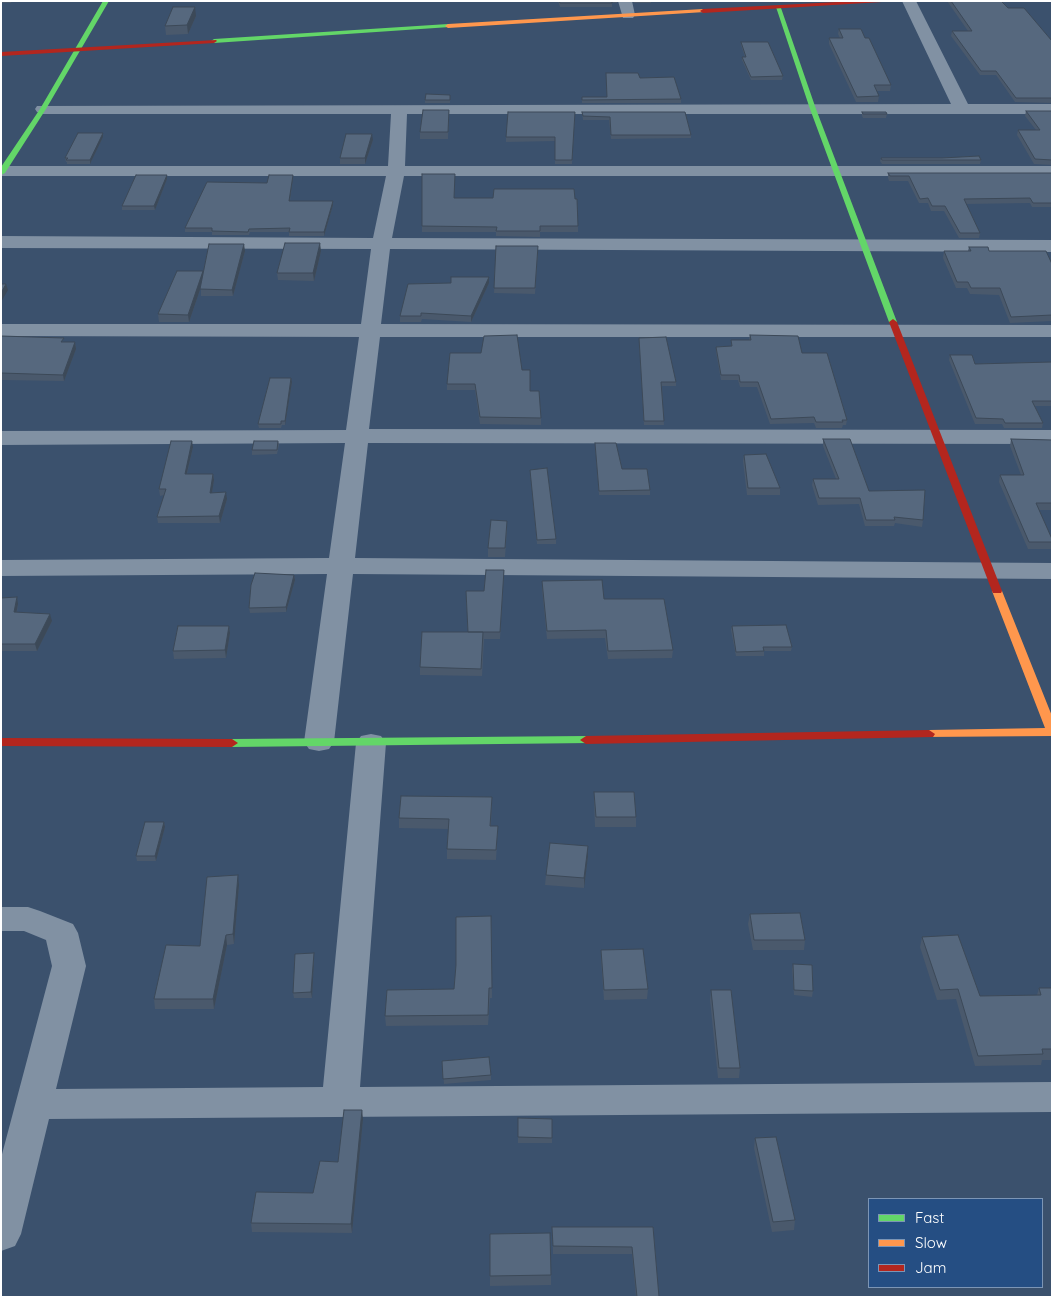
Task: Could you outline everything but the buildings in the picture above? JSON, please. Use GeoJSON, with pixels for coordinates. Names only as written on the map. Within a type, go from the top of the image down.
{"type":"FeatureCollection","features":[{"type":"Feature","properties":{"kind":"street"},"geometry":{"type":"LineString","coordinates":[[2,171],[43,109],[106,1]]}},
{"type":"Feature","properties":{"kind":"street"},"geometry":{"type":"LineString","coordinates":[[1,54],[627,8],[895,1]]}},
{"type":"Feature","properties":{"kind":"street"},"geometry":{"type":"LineString","coordinates":[[909,1],[962,109]]}},
{"type":"Feature","properties":{"kind":"street"},"geometry":{"type":"LineString","coordinates":[[1,742],[371,743],[1052,732],[863,244],[777,5]]}},
{"type":"Feature","properties":{"kind":"street"},"geometry":{"type":"LineString","coordinates":[[43,109],[1052,109]]}},
{"type":"Feature","properties":{"kind":"street"},"geometry":{"type":"LineString","coordinates":[[319,742],[381,244],[396,172],[399,109]]}},
{"type":"Feature","properties":{"kind":"street"},"geometry":{"type":"LineString","coordinates":[[2,171],[1052,171]]}},
{"type":"Feature","properties":{"kind":"street"},"geometry":{"type":"LineString","coordinates":[[1,242],[1052,246]]}},
{"type":"Feature","properties":{"kind":"street"},"geometry":{"type":"LineString","coordinates":[[1,330],[1052,331]]}},
{"type":"Feature","properties":{"kind":"street"},"geometry":{"type":"LineString","coordinates":[[1,438],[670,435],[938,438],[1052,437]]}},
{"type":"Feature","properties":{"kind":"street"},"geometry":{"type":"LineString","coordinates":[[1,568],[340,566],[1052,571]]}},
{"type":"Feature","properties":{"kind":"street"},"geometry":{"type":"LineString","coordinates":[[340,1102],[371,743]]}},
{"type":"Feature","properties":{"kind":"street"},"geometry":{"type":"LineString","coordinates":[[1,918],[28,919],[61,933],[69,966],[1,1234]]}},
{"type":"Feature","properties":{"kind":"street"},"geometry":{"type":"LineString","coordinates":[[35,1104],[1052,1097]]}},
{"type":"Feature","properties":{"kind":"traffic: fast"},"geometry":{"type":"LineString","coordinates":[[1,173],[43,109],[106,1]]}},
{"type":"Feature","properties":{"kind":"traffic: fast"},"geometry":{"type":"LineString","coordinates":[[778,8],[813,109],[893,322]]}},
{"type":"Feature","properties":{"kind":"traffic: fast"},"geometry":{"type":"LineString","coordinates":[[214,41],[448,26]]}},
{"type":"Feature","properties":{"kind":"traffic: fast"},"geometry":{"type":"LineString","coordinates":[[232,743],[586,740]]}},
{"type":"Feature","properties":{"kind":"traffic: slow"},"geometry":{"type":"LineString","coordinates":[[448,26],[703,11]]}},
{"type":"Feature","properties":{"kind":"traffic: slow"},"geometry":{"type":"LineString","coordinates":[[997,591],[1052,732]]}},
{"type":"Feature","properties":{"kind":"traffic: slow"},"geometry":{"type":"LineString","coordinates":[[929,734],[1052,732]]}},
{"type":"Feature","properties":{"kind":"traffic: jam"},"geometry":{"type":"LineString","coordinates":[[703,11],[895,1]]}},
{"type":"Feature","properties":{"kind":"traffic: jam"},"geometry":{"type":"LineString","coordinates":[[1,54],[214,41]]}},
{"type":"Feature","properties":{"kind":"traffic: jam"},"geometry":{"type":"LineString","coordinates":[[893,322],[997,591]]}},
{"type":"Feature","properties":{"kind":"traffic: jam"},"geometry":{"type":"LineString","coordinates":[[586,740],[929,734]]}},
{"type":"Feature","properties":{"kind":"traffic: jam"},"geometry":{"type":"LineString","coordinates":[[1,742],[232,743]]}}]}
